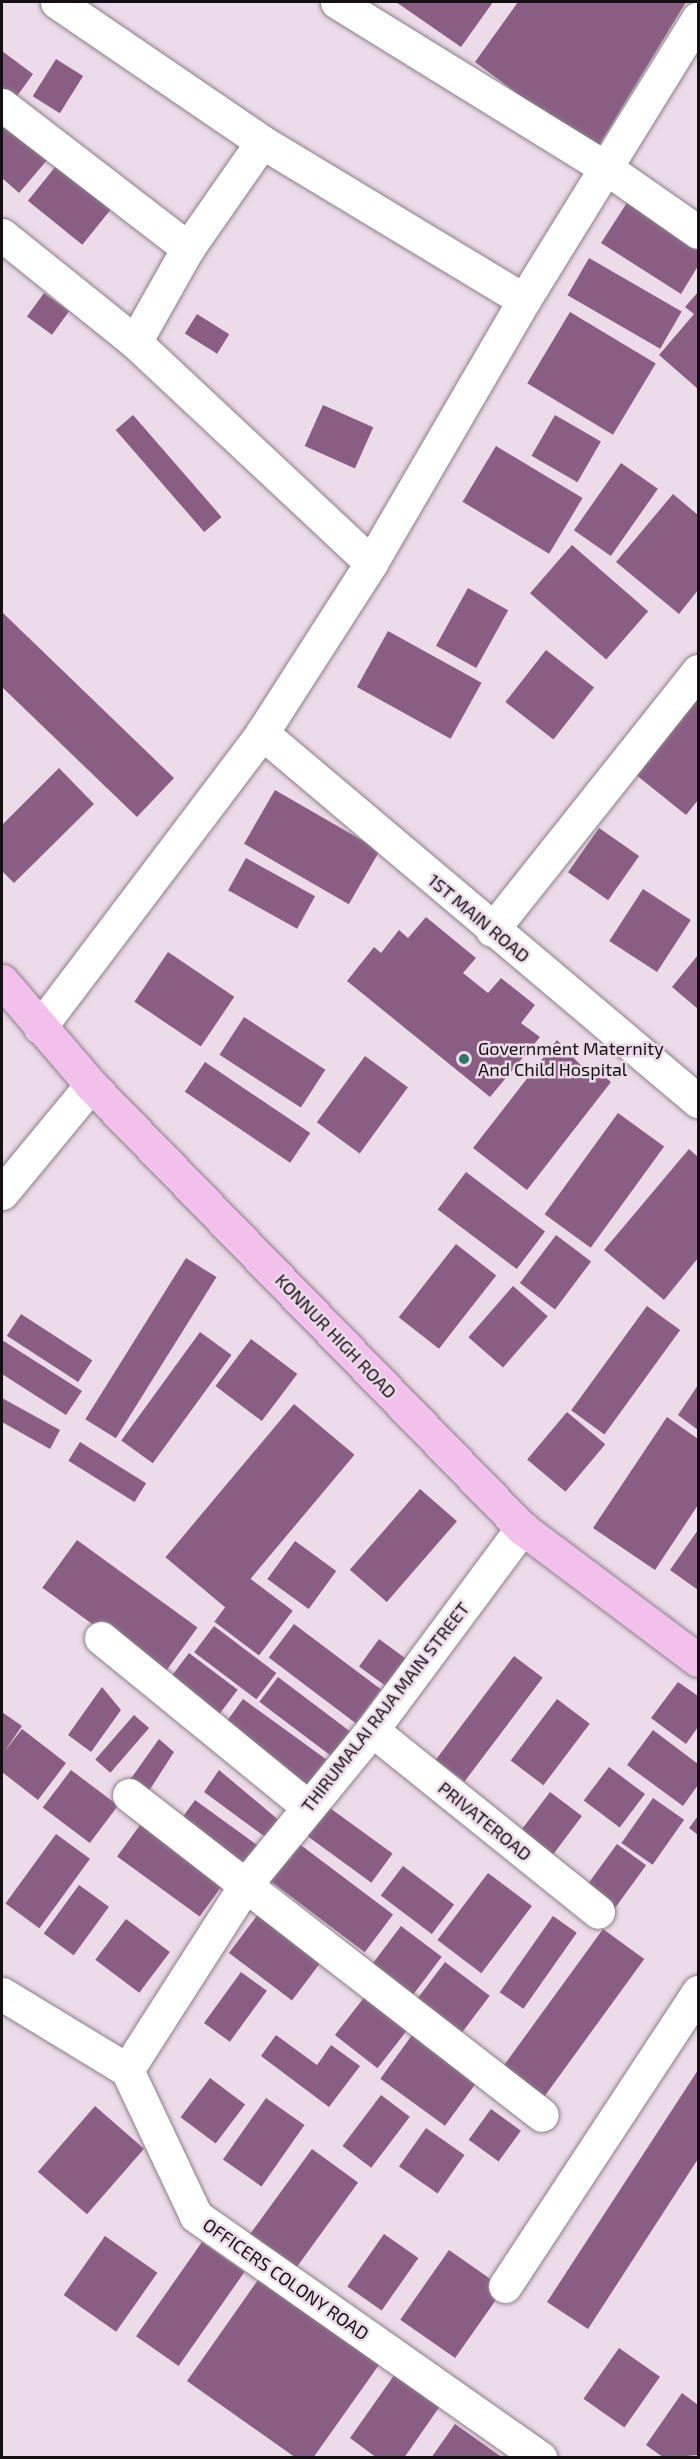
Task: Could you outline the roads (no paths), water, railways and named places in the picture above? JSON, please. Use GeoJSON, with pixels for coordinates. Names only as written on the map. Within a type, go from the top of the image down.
{"type":"FeatureCollection","features":[{"type":"Feature","properties":{"kind":"main road","name":"KONNUR HIGH ROAD"},"geometry":{"type":"LineString","coordinates":[[2,981],[91,1085],[522,1528],[699,1660]]}},
{"type":"Feature","properties":{"kind":"street"},"geometry":{"type":"LineString","coordinates":[[57,2],[262,142],[524,300]]}},
{"type":"Feature","properties":{"kind":"street"},"geometry":{"type":"LineString","coordinates":[[337,2],[609,170],[699,232]]}},
{"type":"Feature","properties":{"kind":"street"},"geometry":{"type":"LineString","coordinates":[[40,1028],[262,733],[371,563],[524,300],[609,170],[699,18]]}},
{"type":"Feature","properties":{"kind":"street"},"geometry":{"type":"LineString","coordinates":[[2,105],[188,248]]}},
{"type":"Feature","properties":{"kind":"street"},"geometry":{"type":"LineString","coordinates":[[135,342],[188,248],[262,142]]}},
{"type":"Feature","properties":{"kind":"street"},"geometry":{"type":"LineString","coordinates":[[2,234],[135,342],[371,563]]}},
{"type":"Feature","properties":{"kind":"street"},"geometry":{"type":"LineString","coordinates":[[492,930],[699,671]]}},
{"type":"Feature","properties":{"kind":"street","name":"1ST MAIN ROAD"},"geometry":{"type":"LineString","coordinates":[[262,733],[492,930],[699,1101]]}},
{"type":"Feature","properties":{"kind":"street"},"geometry":{"type":"LineString","coordinates":[[2,1193],[91,1085]]}},
{"type":"Feature","properties":{"kind":"street","name":"THIRUMALAI RAJA MAIN STREET"},"geometry":{"type":"LineString","coordinates":[[127,2070],[246,1884],[372,1730],[522,1528]]}},
{"type":"Feature","properties":{"kind":"street"},"geometry":{"type":"LineString","coordinates":[[101,1638],[308,1807]]}},
{"type":"Feature","properties":{"kind":"street","name":"PRIVATEROAD"},"geometry":{"type":"LineString","coordinates":[[372,1730],[598,1912]]}},
{"type":"Feature","properties":{"kind":"street"},"geometry":{"type":"LineString","coordinates":[[129,1796],[246,1884],[542,2115]]}},
{"type":"Feature","properties":{"kind":"street"},"geometry":{"type":"LineString","coordinates":[[505,2286],[699,1992]]}},
{"type":"Feature","properties":{"kind":"street"},"geometry":{"type":"LineString","coordinates":[[2,1994],[127,2070]]}},
{"type":"Feature","properties":{"kind":"street","name":"OFFICERS COLONY ROAD"},"geometry":{"type":"LineString","coordinates":[[127,2070],[196,2216],[540,2457]]}},
{"type":"Feature","properties":{"kind":"place","name":"Government Maternity And Child Hospital"},"geometry":{"type":"Point","coordinates":[464,1059]}}]}
